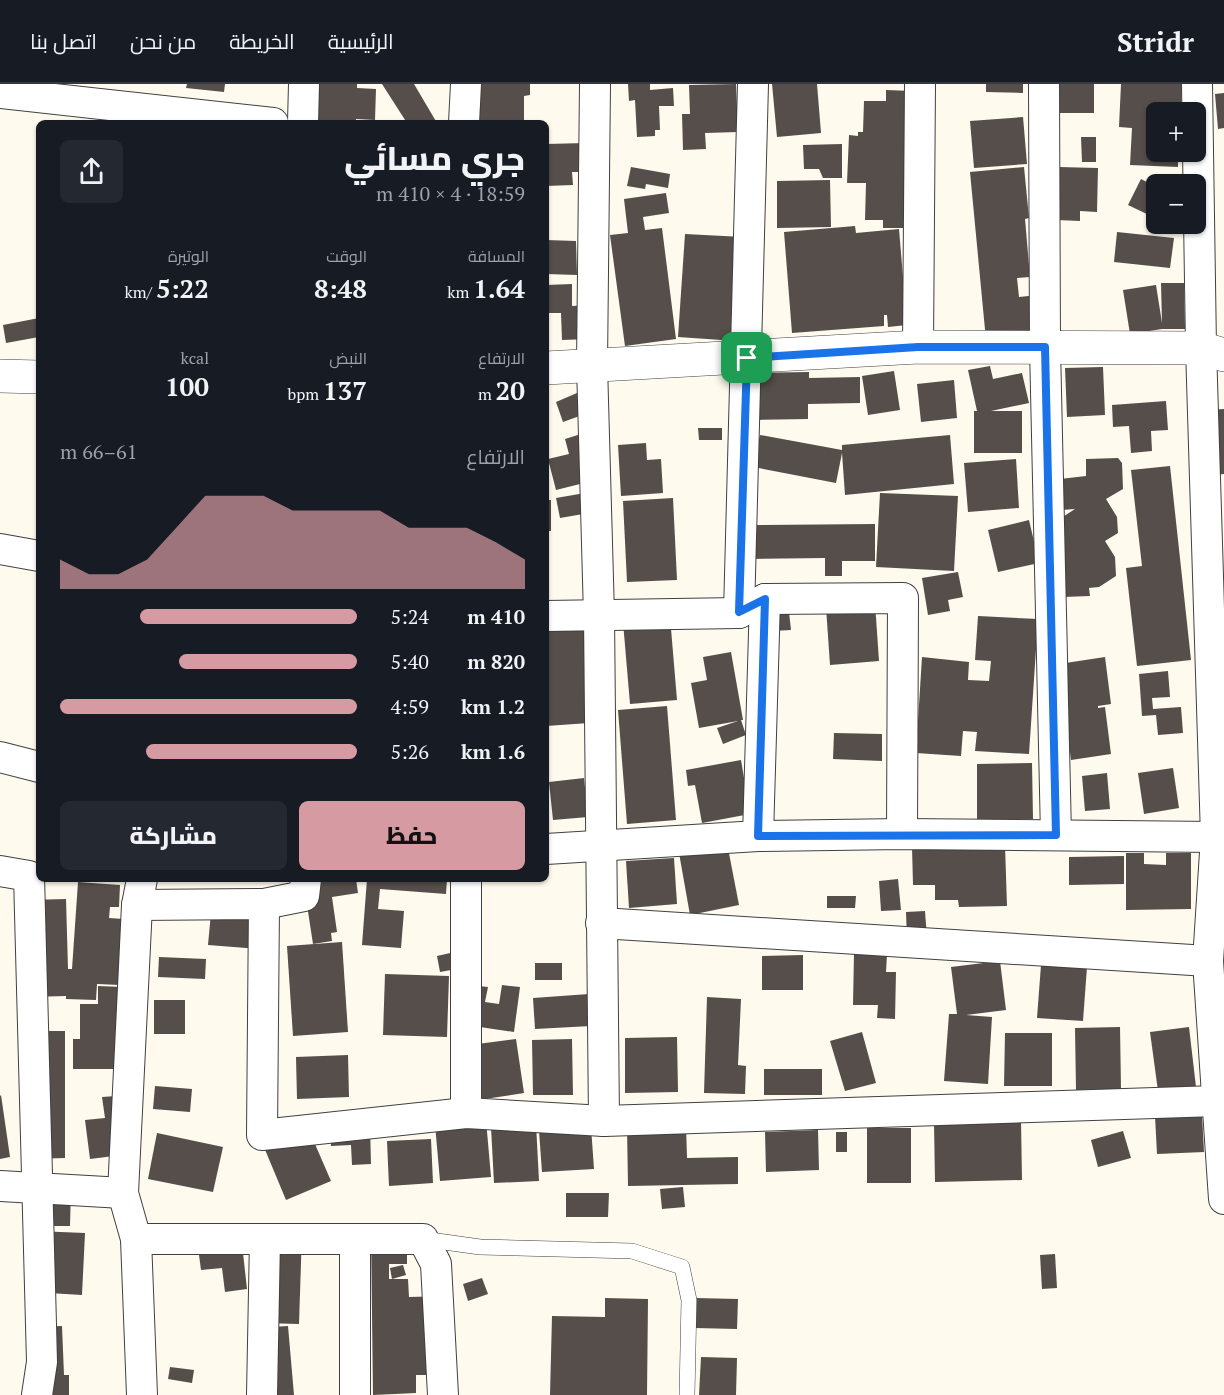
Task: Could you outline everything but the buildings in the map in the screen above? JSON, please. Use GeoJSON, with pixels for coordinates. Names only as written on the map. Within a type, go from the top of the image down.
{"type":"FeatureCollection","features":[{"type":"Feature","properties":{"kind":"street"},"geometry":{"type":"LineString","coordinates":[[303,120],[304,84]]}},
{"type":"Feature","properties":{"kind":"street"},"geometry":{"type":"LineString","coordinates":[[464,120],[466,84]]}},
{"type":"Feature","properties":{"kind":"street"},"geometry":{"type":"LineString","coordinates":[[595,84],[592,365],[599,615],[604,1121]]}},
{"type":"Feature","properties":{"kind":"street"},"geometry":{"type":"LineString","coordinates":[[739,612],[753,84]]}},
{"type":"Feature","properties":{"kind":"street"},"geometry":{"type":"LineString","coordinates":[[918,347],[920,84]]}},
{"type":"Feature","properties":{"kind":"street"},"geometry":{"type":"LineString","coordinates":[[1044,84],[1045,347],[1056,835]]}},
{"type":"Feature","properties":{"kind":"street"},"geometry":{"type":"LineString","coordinates":[[1197,84],[1213,352],[1216,837],[1208,961],[1224,1199]]}},
{"type":"Feature","properties":{"kind":"street"},"geometry":{"type":"LineString","coordinates":[[0,93],[66,112],[127,95],[257,120]]}},
{"type":"Feature","properties":{"kind":"street"},"geometry":{"type":"LineString","coordinates":[[549,368],[918,347],[1045,347],[1213,352]]}},
{"type":"Feature","properties":{"kind":"street"},"geometry":{"type":"LineString","coordinates":[[0,376],[36,377]]}},
{"type":"Feature","properties":{"kind":"street"},"geometry":{"type":"LineString","coordinates":[[0,549],[36,555]]}},
{"type":"Feature","properties":{"kind":"street"},"geometry":{"type":"LineString","coordinates":[[549,616],[739,612],[765,599],[903,598],[902,834]]}},
{"type":"Feature","properties":{"kind":"street"},"geometry":{"type":"LineString","coordinates":[[758,836],[765,599]]}},
{"type":"Feature","properties":{"kind":"street"},"geometry":{"type":"LineString","coordinates":[[0,757],[36,766]]}},
{"type":"Feature","properties":{"kind":"street"},"geometry":{"type":"LineString","coordinates":[[549,849],[758,836],[902,834],[1216,837]]}},
{"type":"Feature","properties":{"kind":"street"},"geometry":{"type":"LineString","coordinates":[[0,872],[29,876],[42,1362],[37,1395]]}},
{"type":"Feature","properties":{"kind":"street"},"geometry":{"type":"LineString","coordinates":[[142,1395],[136,1239],[123,1193],[140,892],[264,904],[304,896],[306,882]]}},
{"type":"Feature","properties":{"kind":"street"},"geometry":{"type":"LineString","coordinates":[[466,882],[466,1113]]}},
{"type":"Feature","properties":{"kind":"street"},"geometry":{"type":"LineString","coordinates":[[264,904],[262,1135],[466,1113],[604,1121],[1217,1101]]}},
{"type":"Feature","properties":{"kind":"street"},"geometry":{"type":"LineString","coordinates":[[601,923],[1208,961]]}},
{"type":"Feature","properties":{"kind":"street"},"geometry":{"type":"LineString","coordinates":[[0,1186],[123,1193]]}},
{"type":"Feature","properties":{"kind":"street"},"geometry":{"type":"LineString","coordinates":[[136,1239],[423,1239],[436,1264],[443,1395]]}},
{"type":"Feature","properties":{"kind":"street"},"geometry":{"type":"LineString","coordinates":[[262,1395],[265,1239]]}},
{"type":"Feature","properties":{"kind":"street"},"geometry":{"type":"LineString","coordinates":[[355,1239],[356,1395]]}},
{"type":"Feature","properties":{"kind":"lane"},"geometry":{"type":"LineString","coordinates":[[423,1239],[480,1247],[633,1251],[682,1267],[689,1300],[687,1395]]}},
{"type":"Feature","properties":{"kind":"route"},"geometry":{"type":"LineString","coordinates":[[918,347],[1045,347],[1056,835],[758,836],[765,599],[739,612],[747,358],[918,347]]}}]}
